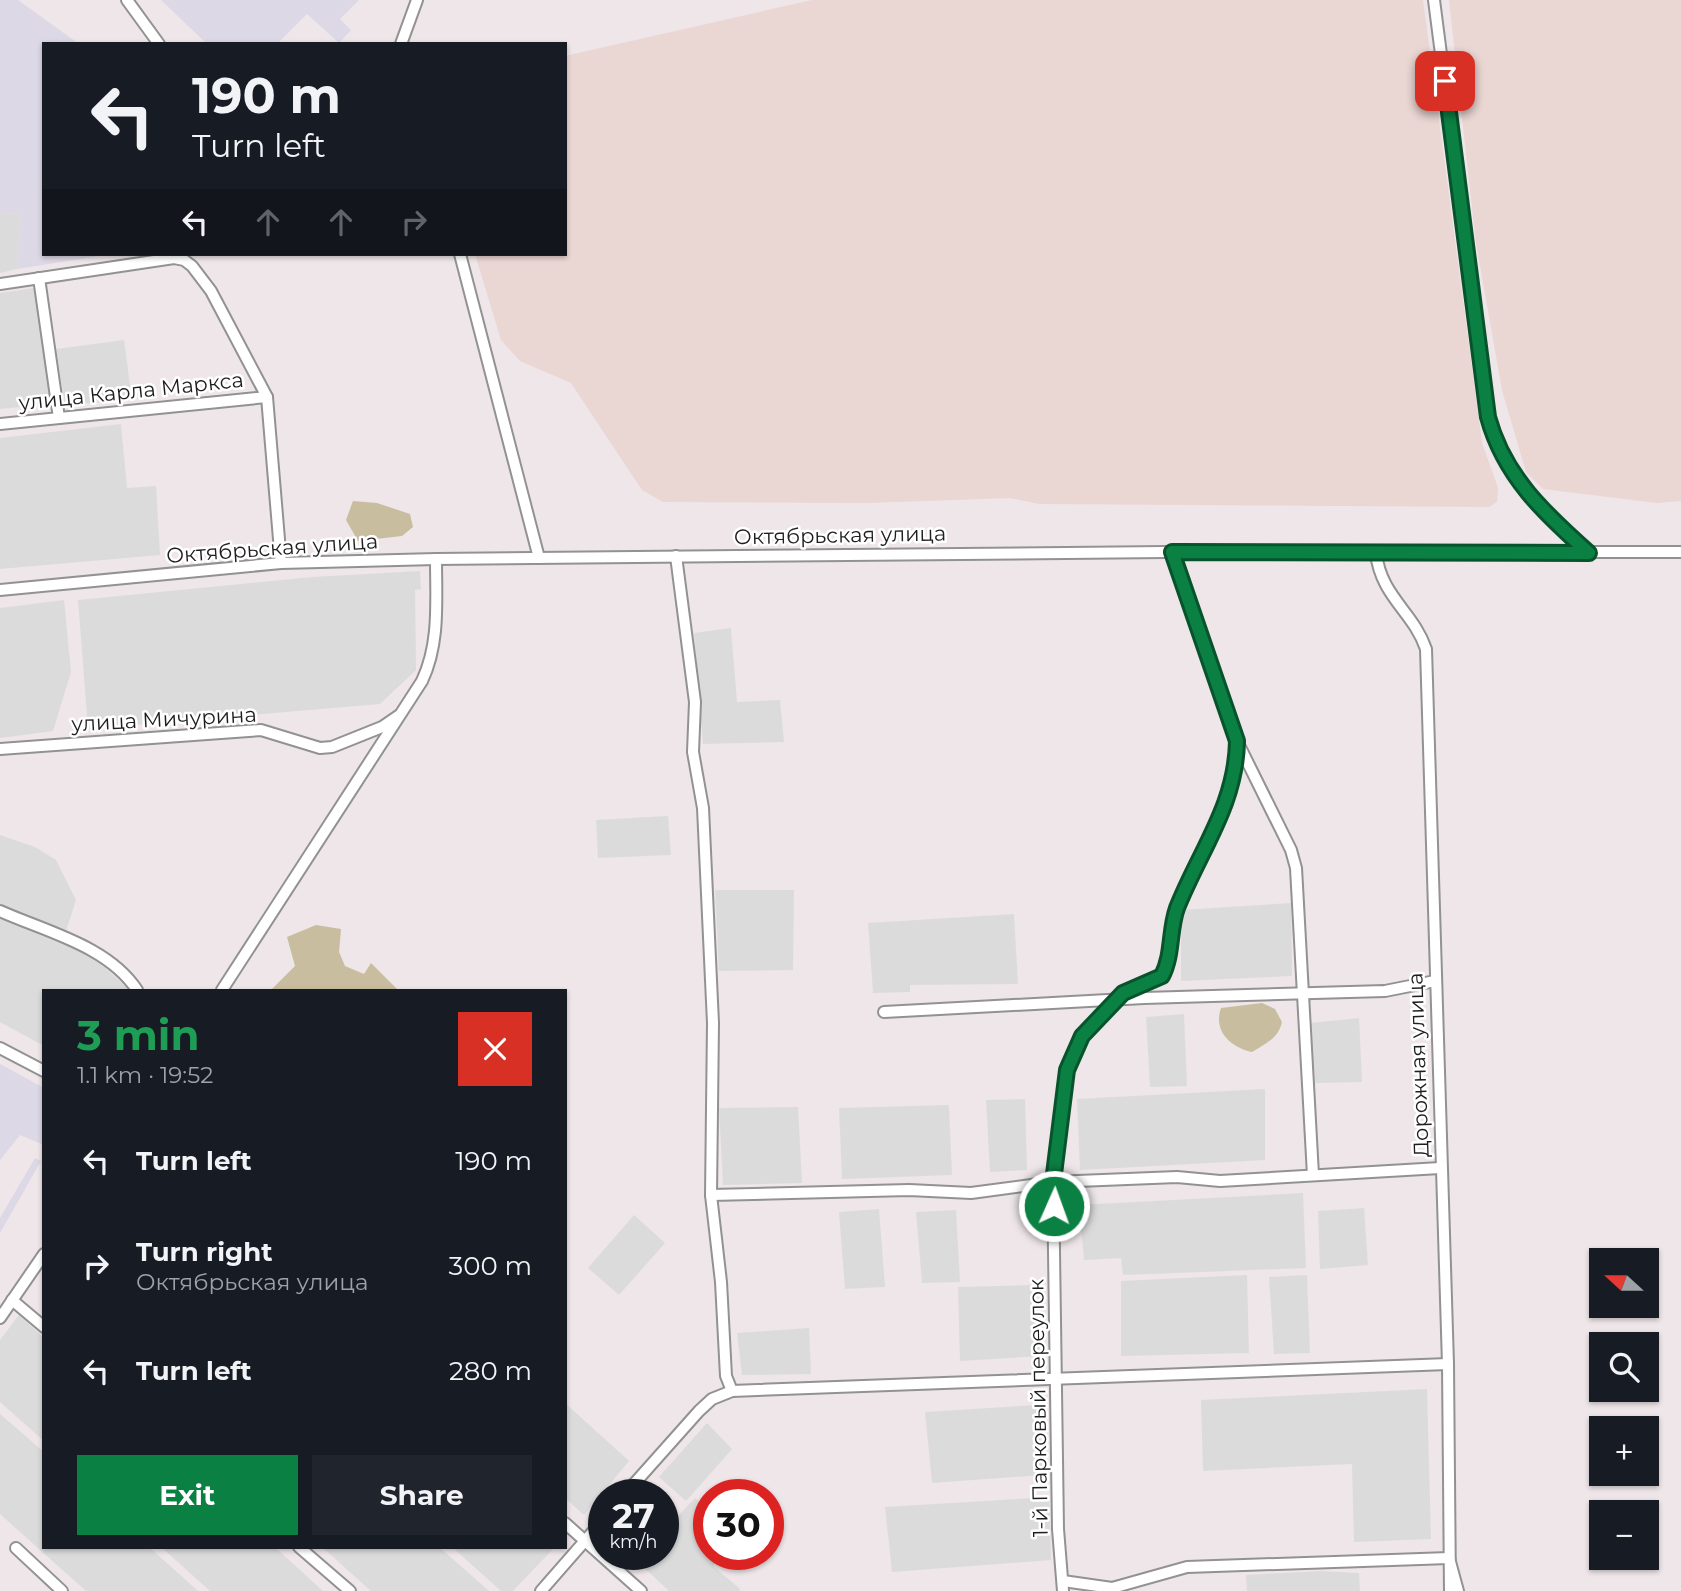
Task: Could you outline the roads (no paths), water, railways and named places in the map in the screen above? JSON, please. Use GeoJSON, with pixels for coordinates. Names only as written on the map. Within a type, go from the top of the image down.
{"type":"FeatureCollection","features":[{"type":"Feature","properties":{"kind":"street"},"geometry":{"type":"LineString","coordinates":[[127,0],[158,42]]}},
{"type":"Feature","properties":{"kind":"street"},"geometry":{"type":"LineString","coordinates":[[402,42],[417,0]]}},
{"type":"Feature","properties":{"kind":"street"},"geometry":{"type":"LineString","coordinates":[[1434,0],[1488,417],[1496,446],[1536,506],[1589,553]]}},
{"type":"Feature","properties":{"kind":"street"},"geometry":{"type":"LineString","coordinates":[[461,256],[539,558]]}},
{"type":"Feature","properties":{"kind":"street"},"geometry":{"type":"LineString","coordinates":[[0,284],[174,258],[184,260],[211,291],[267,397],[281,563]]}},
{"type":"Feature","properties":{"kind":"street"},"geometry":{"type":"LineString","coordinates":[[39,278],[59,418]]}},
{"type":"Feature","properties":{"kind":"street","name":"улица Карла Маркса"},"geometry":{"type":"LineString","coordinates":[[0,424],[267,397]]}},
{"type":"Feature","properties":{"kind":"street"},"geometry":{"type":"LineString","coordinates":[[1172,552],[1237,741],[1291,850],[1296,867],[1313,1175]]}},
{"type":"Feature","properties":{"kind":"street","name":"Октябрьская улица"},"geometry":{"type":"LineString","coordinates":[[0,590],[281,563],[436,559],[1172,552],[1681,552]]}},
{"type":"Feature","properties":{"kind":"street","name":"Дорожная улица"},"geometry":{"type":"LineString","coordinates":[[1376,553],[1382,582],[1421,635],[1426,649],[1448,1364],[1450,1591]]}},
{"type":"Feature","properties":{"kind":"street"},"geometry":{"type":"LineString","coordinates":[[676,556],[695,702],[693,752],[704,808],[713,1023],[711,1195],[721,1282],[726,1376],[732,1391]]}},
{"type":"Feature","properties":{"kind":"street"},"geometry":{"type":"LineString","coordinates":[[223,989],[422,681],[433,653],[436,632],[436,559]]}},
{"type":"Feature","properties":{"kind":"street","name":"улица Мичурина"},"geometry":{"type":"LineString","coordinates":[[0,749],[261,730],[320,748],[332,747],[382,727],[403,712]]}},
{"type":"Feature","properties":{"kind":"street"},"geometry":{"type":"LineString","coordinates":[[1115,1000],[1130,988],[1162,976],[1168,965],[1177,908],[1202,860],[1230,792],[1236,768],[1237,741]]}},
{"type":"Feature","properties":{"kind":"street"},"geometry":{"type":"LineString","coordinates":[[0,911],[104,957],[125,972],[136,989]]}},
{"type":"Feature","properties":{"kind":"street"},"geometry":{"type":"LineString","coordinates":[[884,1012],[1385,990],[1435,981]]}},
{"type":"Feature","properties":{"kind":"street","name":"1-й Парковый переулок"},"geometry":{"type":"LineString","coordinates":[[1063,1586],[1055,1380],[1053,1182],[1067,1070],[1082,1036],[1115,1000]]}},
{"type":"Feature","properties":{"kind":"street"},"geometry":{"type":"LineString","coordinates":[[0,1048],[42,1070]]}},
{"type":"Feature","properties":{"kind":"street"},"geometry":{"type":"LineString","coordinates":[[711,1195],[909,1190],[971,1193],[1053,1182],[1177,1177],[1220,1181],[1440,1168]]}},
{"type":"Feature","properties":{"kind":"street"},"geometry":{"type":"LineString","coordinates":[[0,1318],[42,1257]]}},
{"type":"Feature","properties":{"kind":"street"},"geometry":{"type":"LineString","coordinates":[[12,1300],[42,1325]]}},
{"type":"Feature","properties":{"kind":"street"},"geometry":{"type":"LineString","coordinates":[[638,1479],[699,1411],[712,1399],[732,1391],[1448,1364]]}},
{"type":"Feature","properties":{"kind":"street"},"geometry":{"type":"LineString","coordinates":[[567,1525],[641,1591]]}},
{"type":"Feature","properties":{"kind":"street"},"geometry":{"type":"LineString","coordinates":[[541,1591],[588,1538]]}},
{"type":"Feature","properties":{"kind":"street"},"geometry":{"type":"LineString","coordinates":[[16,1548],[62,1591]]}},
{"type":"Feature","properties":{"kind":"street"},"geometry":{"type":"LineString","coordinates":[[301,1549],[350,1591]]}},
{"type":"Feature","properties":{"kind":"street"},"geometry":{"type":"LineString","coordinates":[[1063,1586],[1112,1588],[1187,1567],[1449,1558],[1458,1591]]}}]}
